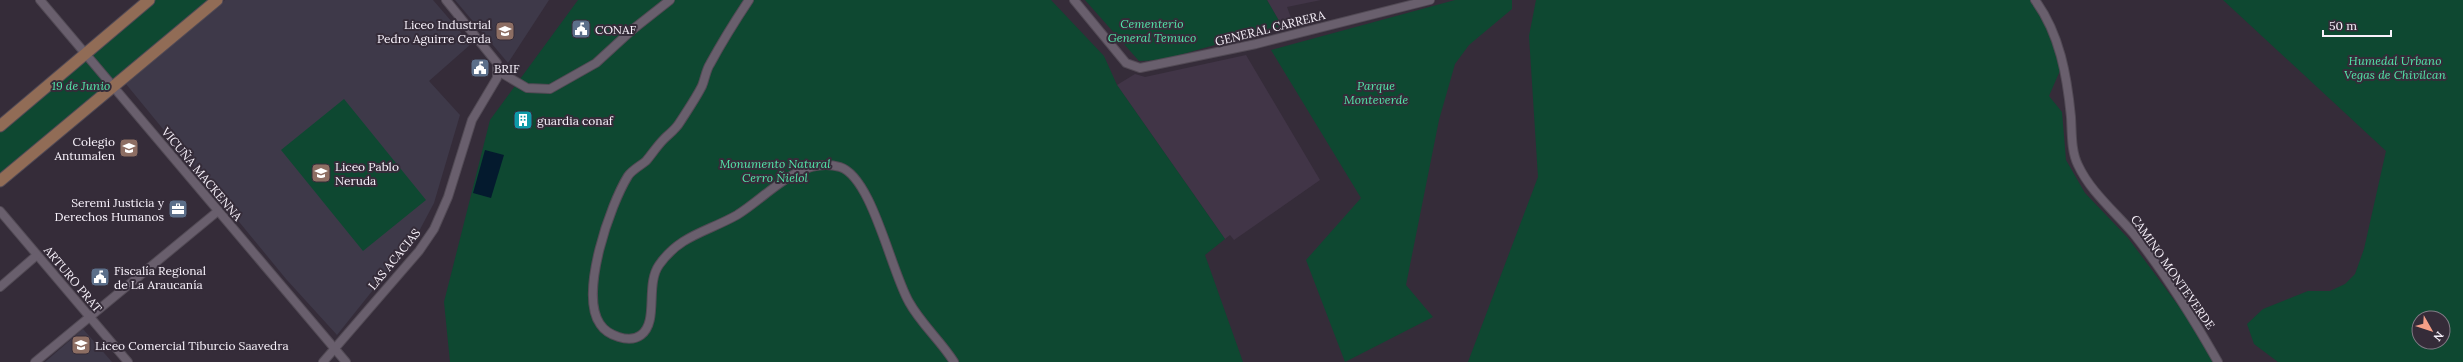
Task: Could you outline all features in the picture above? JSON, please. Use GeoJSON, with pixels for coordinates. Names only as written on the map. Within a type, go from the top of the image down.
{"type":"FeatureCollection","features":[{"type":"Feature","properties":{"kind":"main road"},"geometry":{"type":"LineString","coordinates":[[0,126],[149,0]]}},
{"type":"Feature","properties":{"kind":"main road"},"geometry":{"type":"LineString","coordinates":[[0,181],[217,0]]}},
{"type":"Feature","properties":{"kind":"street","name":"VICUÑA MACKENNA"},"geometry":{"type":"LineString","coordinates":[[40,0],[84,54],[346,362]]}},
{"type":"Feature","properties":{"kind":"street"},"geometry":{"type":"LineString","coordinates":[[446,0],[497,64],[498,72],[527,88],[550,89],[596,63],[632,30],[670,0]]}},
{"type":"Feature","properties":{"kind":"street"},"geometry":{"type":"LineString","coordinates":[[750,0],[734,20],[722,45],[709,65],[701,87],[679,124],[647,160],[629,175],[605,229],[594,266],[593,309],[598,322],[604,330],[618,337],[638,338],[644,333],[650,323],[651,287],[657,267],[676,245],[694,233],[737,214],[778,184],[805,169],[830,165],[842,168],[855,176],[876,215],[899,283],[910,304],[954,362]]}},
{"type":"Feature","properties":{"kind":"street","name":"GENERAL CARRERA"},"geometry":{"type":"LineString","coordinates":[[1074,0],[1126,63],[1140,68],[1256,44],[1430,0]]}},
{"type":"Feature","properties":{"kind":"street","name":"CAMINO MONTEVERDE"},"geometry":{"type":"LineString","coordinates":[[2035,0],[2056,41],[2067,78],[2074,153],[2078,165],[2093,188],[2133,234],[2198,326],[2218,362]]}},
{"type":"Feature","properties":{"kind":"street","name":"LAS ACACIAS"},"geometry":{"type":"LineString","coordinates":[[323,362],[419,250],[434,229],[448,197],[472,120],[497,78],[498,72]]}},
{"type":"Feature","properties":{"kind":"street","name":"ARTURO PRAT"},"geometry":{"type":"LineString","coordinates":[[0,211],[128,362]]}},
{"type":"Feature","properties":{"kind":"street"},"geometry":{"type":"LineString","coordinates":[[36,362],[218,211]]}},
{"type":"Feature","properties":{"kind":"street"},"geometry":{"type":"LineString","coordinates":[[0,287],[37,255]]}},
{"type":"Feature","properties":{"kind":"shaded area","name":"Liceo Pablo Neruda"},"geometry":{"type":"Polygon","coordinates":[[[225,0],[433,0],[471,44],[429,81],[460,115],[434,203],[417,235],[337,335],[286,279],[126,84],[225,0]]]}},
{"type":"Feature","properties":{"kind":"shaded area","name":"Liceo Industrial Pedro Aguirre Cerda"},"geometry":{"type":"Polygon","coordinates":[[[455,0],[549,0],[508,63],[455,0]]]}},
{"type":"Feature","properties":{"kind":"shaded area"},"geometry":{"type":"Polygon","coordinates":[[[1267,0],[1321,0],[1287,7],[1293,23],[1282,26],[1267,0]]]}},
{"type":"Feature","properties":{"kind":"shaded area"},"geometry":{"type":"Polygon","coordinates":[[[1246,55],[1320,180],[1234,240],[1230,235],[1225,239],[1117,85],[1135,74],[1145,77],[1246,55]]]}},
{"type":"Feature","properties":{"kind":"shaded area","name":"Liceo Comercial Tiburcio Saavedra"},"geometry":{"type":"Polygon","coordinates":[[[83,329],[112,362],[45,362],[83,329]]]}},
{"type":"Feature","properties":{"kind":"green space"},"geometry":{"type":"Polygon","coordinates":[[[155,0],[210,0],[113,81],[90,55],[155,0]]]}},
{"type":"Feature","properties":{"kind":"green space","name":"Monumento Natural Cerro Ñielol"},"geometry":{"type":"Polygon","coordinates":[[[578,0],[1051,0],[1104,56],[1117,85],[1225,239],[1205,255],[1243,362],[450,362],[444,302],[490,120],[578,0]]]}},
{"type":"Feature","properties":{"kind":"green space","name":"Cementerio General Temuco"},"geometry":{"type":"Polygon","coordinates":[[[1085,0],[1267,0],[1282,26],[1162,60],[1139,61],[1085,0]]]}},
{"type":"Feature","properties":{"kind":"green space","name":"Parque Monteverde"},"geometry":{"type":"Polygon","coordinates":[[[1455,0],[1512,0],[1512,9],[1469,45],[1455,64],[1439,120],[1406,285],[1433,317],[1345,362],[1306,260],[1361,198],[1271,50],[1455,0]]]}},
{"type":"Feature","properties":{"kind":"green space"},"geometry":{"type":"Polygon","coordinates":[[[1536,0],[2035,0],[2054,36],[2062,66],[2049,96],[2062,112],[2066,160],[2085,193],[2128,238],[2192,324],[2214,362],[1468,362],[1538,177],[1529,36],[1536,0]]]}},
{"type":"Feature","properties":{"kind":"green space","name":"Humedal Urbano Vegas de Chivilcan"},"geometry":{"type":"Polygon","coordinates":[[[2223,0],[2463,0],[2463,362],[2278,362],[2254,344],[2247,324],[2263,309],[2308,291],[2330,291],[2345,284],[2355,274],[2364,249],[2386,151],[2223,0]]]}},
{"type":"Feature","properties":{"kind":"green space","name":"19 de Junio"},"geometry":{"type":"Polygon","coordinates":[[[84,58],[108,87],[0,177],[0,130],[84,58]]]}},
{"type":"Feature","properties":{"kind":"green space"},"geometry":{"type":"Polygon","coordinates":[[[344,99],[426,200],[363,251],[281,150],[344,99]]]}},
{"type":"Feature","properties":{"kind":"water"},"geometry":{"type":"Polygon","coordinates":[[[485,150],[504,155],[491,198],[473,193],[485,150]]]}},
{"type":"Feature","properties":{"kind":"place","name":"CONAF"},"geometry":{"type":"Point","coordinates":[581,29]}},
{"type":"Feature","properties":{"kind":"place","name":"Liceo Industrial Pedro Aguirre Cerda"},"geometry":{"type":"Point","coordinates":[505,31]}},
{"type":"Feature","properties":{"kind":"place","name":"BRIF"},"geometry":{"type":"Point","coordinates":[480,68]}},
{"type":"Feature","properties":{"kind":"place","name":"guardia conaf"},"geometry":{"type":"Point","coordinates":[523,120]}},
{"type":"Feature","properties":{"kind":"place","name":"Colegio Antumalen"},"geometry":{"type":"Point","coordinates":[129,148]}},
{"type":"Feature","properties":{"kind":"place","name":"Liceo Pablo Neruda"},"geometry":{"type":"Point","coordinates":[321,173]}},
{"type":"Feature","properties":{"kind":"place","name":"Seremi Justicia y Derechos Humanos"},"geometry":{"type":"Point","coordinates":[178,209]}},
{"type":"Feature","properties":{"kind":"place","name":"Fiscalía Regional de La Araucanía"},"geometry":{"type":"Point","coordinates":[100,277]}},
{"type":"Feature","properties":{"kind":"place","name":"Liceo Comercial Tiburcio Saavedra"},"geometry":{"type":"Point","coordinates":[81,345]}}]}
